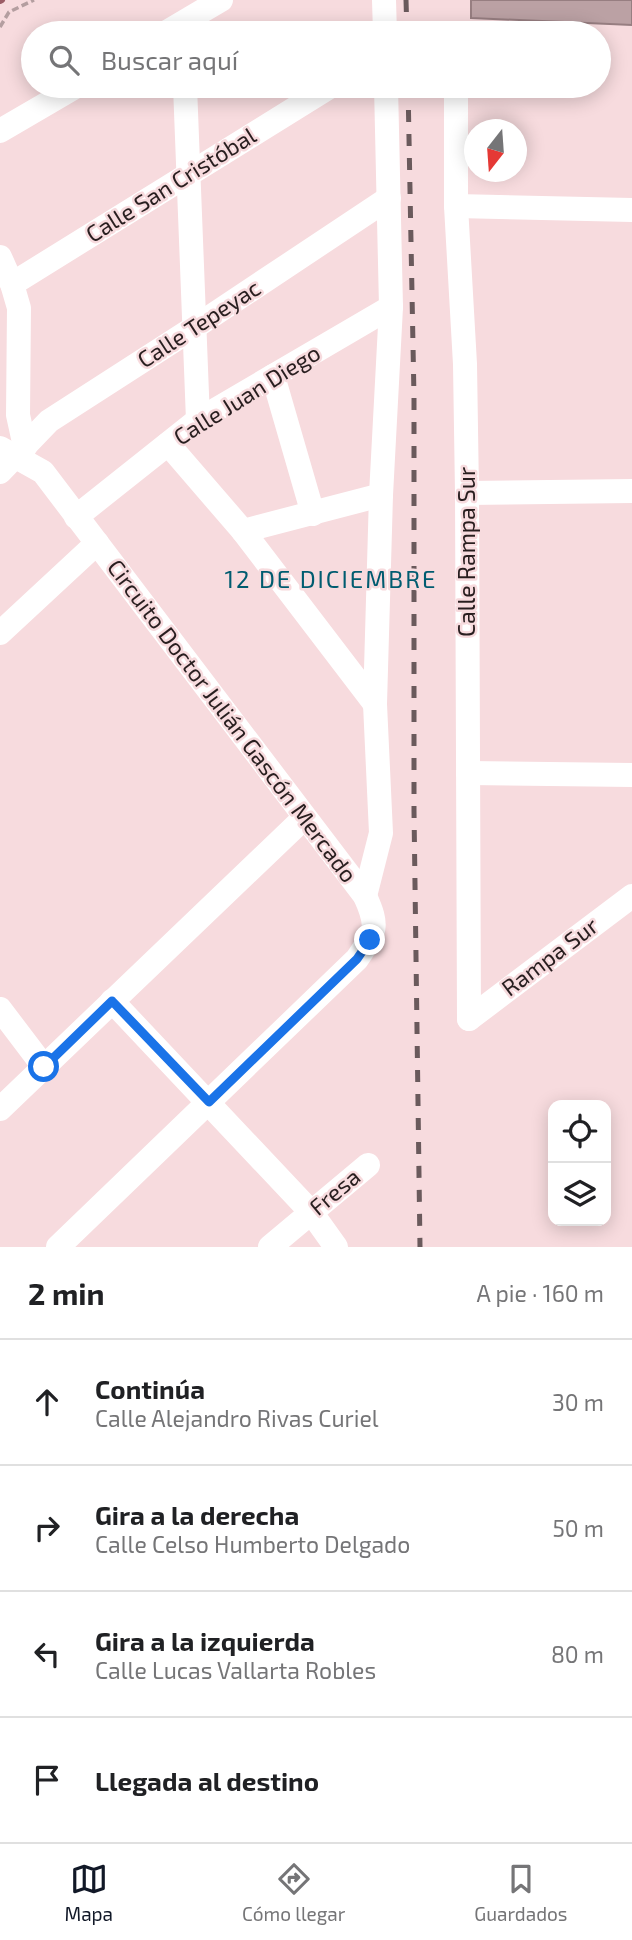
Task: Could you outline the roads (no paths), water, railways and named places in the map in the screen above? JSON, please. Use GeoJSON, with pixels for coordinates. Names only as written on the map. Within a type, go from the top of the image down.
{"type":"FeatureCollection","features":[{"type":"Feature","properties":{"kind":"street"},"geometry":{"type":"LineString","coordinates":[[179,21],[220,0]]}},
{"type":"Feature","properties":{"kind":"street"},"geometry":{"type":"LineString","coordinates":[[384,0],[384,21]]}},
{"type":"Feature","properties":{"kind":"street"},"geometry":{"type":"LineString","coordinates":[[0,131],[56,98]]}},
{"type":"Feature","properties":{"kind":"street"},"geometry":{"type":"LineString","coordinates":[[186,98],[198,420]]}},
{"type":"Feature","properties":{"kind":"street","name":"Calle San Cristóbal"},"geometry":{"type":"LineString","coordinates":[[12,284],[312,98]]}},
{"type":"Feature","properties":{"kind":"street","name":"Circuito Doctor Julián Gascón Mercado"},"geometry":{"type":"LineString","coordinates":[[365,896],[381,833],[375,704],[381,495],[391,307],[386,98]]}},
{"type":"Feature","properties":{"kind":"street","name":"Calle Rampa Sur"},"geometry":{"type":"LineString","coordinates":[[456,98],[456,206],[466,364],[469,1019]]}},
{"type":"Feature","properties":{"kind":"street","name":"Calle Tepeyac"},"geometry":{"type":"LineString","coordinates":[[10,456],[49,421],[389,198]]}},
{"type":"Feature","properties":{"kind":"street"},"geometry":{"type":"LineString","coordinates":[[456,206],[632,210]]}},
{"type":"Feature","properties":{"kind":"street"},"geometry":{"type":"LineString","coordinates":[[0,257],[19,308],[18,415],[10,456]]}},
{"type":"Feature","properties":{"kind":"street","name":"Calle Juan Diego"},"geometry":{"type":"LineString","coordinates":[[76,517],[198,420],[391,307]]}},
{"type":"Feature","properties":{"kind":"street"},"geometry":{"type":"LineString","coordinates":[[273,376],[313,514]]}},
{"type":"Feature","properties":{"kind":"street"},"geometry":{"type":"LineString","coordinates":[[168,444],[243,531],[375,704]]}},
{"type":"Feature","properties":{"kind":"street","name":"Circuito Doctor Julián Gascón Mercado"},"geometry":{"type":"LineString","coordinates":[[10,456],[43,472],[365,896]]}},
{"type":"Feature","properties":{"kind":"street"},"geometry":{"type":"LineString","coordinates":[[467,493],[632,491]]}},
{"type":"Feature","properties":{"kind":"street"},"geometry":{"type":"LineString","coordinates":[[243,531],[381,495]]}},
{"type":"Feature","properties":{"kind":"street"},"geometry":{"type":"LineString","coordinates":[[0,633],[97,543]]}},
{"type":"Feature","properties":{"kind":"street"},"geometry":{"type":"LineString","coordinates":[[468,773],[632,775]]}},
{"type":"Feature","properties":{"kind":"street"},"geometry":{"type":"LineString","coordinates":[[0,1109],[304,818]]}},
{"type":"Feature","properties":{"kind":"street"},"geometry":{"type":"LineString","coordinates":[[58,1247],[357,959],[370,940],[375,919],[365,896]]}},
{"type":"Feature","properties":{"kind":"street","name":"Rampa Sur"},"geometry":{"type":"LineString","coordinates":[[469,1019],[632,896]]}},
{"type":"Feature","properties":{"kind":"street"},"geometry":{"type":"LineString","coordinates":[[112,1001],[311,1212],[336,1247]]}},
{"type":"Feature","properties":{"kind":"street"},"geometry":{"type":"LineString","coordinates":[[0,1009],[44,1067]]}},
{"type":"Feature","properties":{"kind":"street","name":"Fresa"},"geometry":{"type":"LineString","coordinates":[[270,1247],[368,1165]]}},
{"type":"Feature","properties":{"kind":"railway"},"geometry":{"type":"LineString","coordinates":[[406,0],[407,21]]}},
{"type":"Feature","properties":{"kind":"railway"},"geometry":{"type":"LineString","coordinates":[[408,98],[414,397],[414,811],[420,1247]]}},
{"type":"Feature","properties":{"kind":"district","name":"12 DE DICIEMBRE"},"geometry":{"type":"Point","coordinates":[331,580]}}]}
